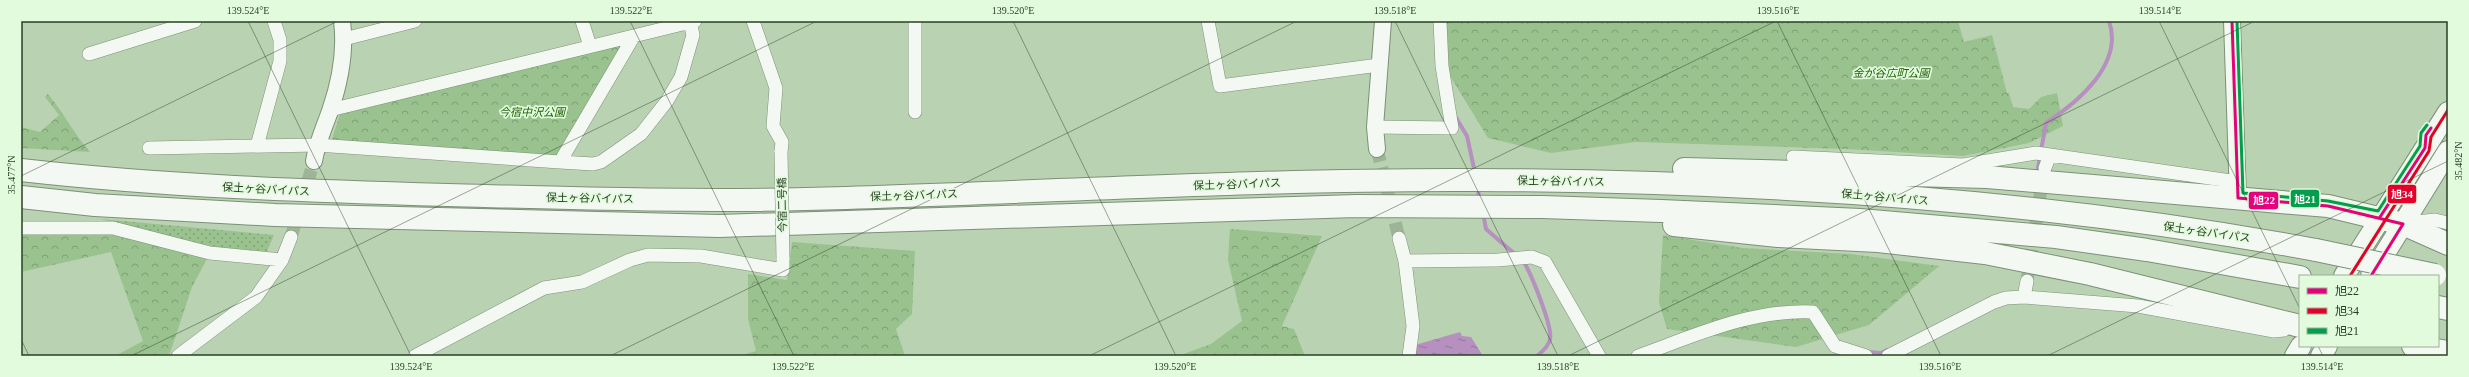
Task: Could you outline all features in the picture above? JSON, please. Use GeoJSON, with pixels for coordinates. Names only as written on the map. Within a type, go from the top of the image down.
{"type":"FeatureCollection","features":[{"type":"Feature","properties":{"kind":"highway"},"geometry":{"type":"LineString","coordinates":[[1475,180],[1659,169],[1987,176],[2238,190],[2380,217],[2403,224],[2448,244]]}},
{"type":"Feature","properties":{"kind":"highway","name":"保土ヶ谷バイパス"},"geometry":{"type":"LineString","coordinates":[[21,170],[122,180],[290,190],[674,199],[802,199],[1277,182],[1475,180],[1649,182],[1816,190],[2064,212],[2251,238],[2436,275]]}},
{"type":"Feature","properties":{"kind":"highway"},"geometry":{"type":"LineString","coordinates":[[21,197],[95,205],[275,215],[719,226],[1242,208],[1542,207],[1844,219],[1962,227],[2056,237],[2148,250],[2299,276]]}},
{"type":"Feature","properties":{"kind":"highway"},"geometry":{"type":"LineString","coordinates":[[1542,207],[1646,222],[1770,236],[1878,241],[1985,253],[2090,274],[2299,326]]}},
{"type":"Feature","properties":{"kind":"highway"},"geometry":{"type":"LineString","coordinates":[[2418,347],[2448,352]]}},
{"type":"Feature","properties":{"kind":"main road"},"geometry":{"type":"LineString","coordinates":[[2345,275],[2448,112]]}},
{"type":"Feature","properties":{"kind":"main road"},"geometry":{"type":"LineString","coordinates":[[2372,275],[2448,151]]}},
{"type":"Feature","properties":{"kind":"main road"},"geometry":{"type":"LineString","coordinates":[[2295,356],[2300,347]]}},
{"type":"Feature","properties":{"kind":"main road"},"geometry":{"type":"LineString","coordinates":[[2321,356],[2326,347]]}},
{"type":"Feature","properties":{"kind":"street"},"geometry":{"type":"LineString","coordinates":[[89,54],[195,21]]}},
{"type":"Feature","properties":{"kind":"street"},"geometry":{"type":"LineString","coordinates":[[257,146],[280,61],[280,40],[274,21]]}},
{"type":"Feature","properties":{"kind":"street"},"geometry":{"type":"LineString","coordinates":[[314,161],[317,145],[330,110],[342,64],[344,39],[342,21]]}},
{"type":"Feature","properties":{"kind":"street"},"geometry":{"type":"LineString","coordinates":[[344,39],[415,21]]}},
{"type":"Feature","properties":{"kind":"street"},"geometry":{"type":"LineString","coordinates":[[582,21],[590,46]]}},
{"type":"Feature","properties":{"kind":"street"},"geometry":{"type":"LineString","coordinates":[[149,148],[317,145],[593,164],[601,162],[641,134],[668,101],[681,78],[694,34],[693,21],[330,110]]}},
{"type":"Feature","properties":{"kind":"street","name":"今宿二号橋"},"geometry":{"type":"LineString","coordinates":[[415,356],[544,288],[582,282],[630,260],[648,255],[701,256],[783,270],[782,142],[773,126],[776,88],[753,21]]}},
{"type":"Feature","properties":{"kind":"street"},"geometry":{"type":"LineString","coordinates":[[915,21],[915,112]]}},
{"type":"Feature","properties":{"kind":"street"},"geometry":{"type":"LineString","coordinates":[[1208,21],[1220,86],[1379,65]]}},
{"type":"Feature","properties":{"kind":"street"},"geometry":{"type":"LineString","coordinates":[[1377,149],[1375,127],[1383,21]]}},
{"type":"Feature","properties":{"kind":"street"},"geometry":{"type":"LineString","coordinates":[[1375,127],[1452,128],[1442,66],[1440,21]]}},
{"type":"Feature","properties":{"kind":"street"},"geometry":{"type":"LineString","coordinates":[[1793,157],[1963,165],[2036,153],[2238,190],[2232,21]]}},
{"type":"Feature","properties":{"kind":"street"},"geometry":{"type":"LineString","coordinates":[[560,162],[634,36]]}},
{"type":"Feature","properties":{"kind":"street"},"geometry":{"type":"LineString","coordinates":[[2044,168],[2050,155]]}},
{"type":"Feature","properties":{"kind":"street"},"geometry":{"type":"LineString","coordinates":[[2403,224],[2435,220],[2448,223]]}},
{"type":"Feature","properties":{"kind":"street"},"geometry":{"type":"LineString","coordinates":[[21,228],[113,228],[210,253],[282,260]]}},
{"type":"Feature","properties":{"kind":"street"},"geometry":{"type":"LineString","coordinates":[[186,354],[256,297],[282,260],[291,237]]}},
{"type":"Feature","properties":{"kind":"street"},"geometry":{"type":"LineString","coordinates":[[1399,238],[1405,261],[1413,326],[1409,356]]}},
{"type":"Feature","properties":{"kind":"street"},"geometry":{"type":"LineString","coordinates":[[1405,261],[1498,260],[1532,257],[1546,262],[1599,356]]}},
{"type":"Feature","properties":{"kind":"street"},"geometry":{"type":"LineString","coordinates":[[2024,297],[2027,281]]}},
{"type":"Feature","properties":{"kind":"street"},"geometry":{"type":"LineString","coordinates":[[1888,356],[1994,302],[2006,298],[2024,297],[2138,306],[2274,330],[2299,330]]}},
{"type":"Feature","properties":{"kind":"street"},"geometry":{"type":"LineString","coordinates":[[1638,356],[1742,319],[1790,311],[1813,312],[1835,346],[1849,349],[1866,356]]}},
{"type":"Feature","properties":{"kind":"green space","name":"金が谷広町公園"},"geometry":{"type":"Polygon","coordinates":[[[1444,21],[1958,21],[1964,42],[1992,35],[2007,93],[2009,93],[2013,107],[2029,109],[2041,97],[2057,93],[2063,126],[2029,143],[1963,156],[1846,149],[1636,142],[1551,153],[1488,138],[1447,71],[1444,21]]]}},
{"type":"Feature","properties":{"kind":"green space","name":"今宿中沢公園"},"geometry":{"type":"Polygon","coordinates":[[[622,45],[559,154],[551,157],[331,142],[340,114],[622,45]]]}},
{"type":"Feature","properties":{"kind":"green space"},"geometry":{"type":"Polygon","coordinates":[[[48,94],[90,152],[21,148],[21,127],[40,132],[59,115],[45,97],[48,94]]]}},
{"type":"Feature","properties":{"kind":"green space"},"geometry":{"type":"Polygon","coordinates":[[[101,219],[274,235],[267,251],[245,250],[203,245],[162,237],[101,219]]]}},
{"type":"Feature","properties":{"kind":"green space"},"geometry":{"type":"Polygon","coordinates":[[[1230,229],[1322,236],[1282,326],[1294,329],[1305,356],[1178,356],[1211,344],[1242,321],[1228,260],[1230,229]]]}},
{"type":"Feature","properties":{"kind":"green space"},"geometry":{"type":"Polygon","coordinates":[[[113,232],[208,257],[192,287],[170,353],[165,356],[115,356],[143,341],[111,252],[21,272],[21,233],[113,232]]]}},
{"type":"Feature","properties":{"kind":"green space"},"geometry":{"type":"Polygon","coordinates":[[[1663,235],[1743,248],[1851,254],[1939,266],[1869,325],[1796,347],[1667,329],[1659,302],[1663,235]]]}},
{"type":"Feature","properties":{"kind":"green space"},"geometry":{"type":"Polygon","coordinates":[[[792,242],[915,251],[912,314],[896,329],[905,356],[738,356],[756,351],[748,319],[748,274],[787,280],[792,242]]]}},
{"type":"Feature","properties":{"kind":"water"},"geometry":{"type":"Polygon","coordinates":[[[1460,332],[1462,336],[1471,337],[1483,356],[1413,356],[1415,345],[1460,332]]]}},
{"type":"Feature","properties":{"kind":"waterway"},"geometry":{"type":"LineString","coordinates":[[2038,168],[2046,123],[2084,93],[2104,67],[2110,52],[2112,37],[2109,21]]}},
{"type":"Feature","properties":{"kind":"waterway"},"geometry":{"type":"LineString","coordinates":[[1455,116],[1467,136],[1475,173]]}},
{"type":"Feature","properties":{"kind":"waterway"},"geometry":{"type":"LineString","coordinates":[[1477,186],[1480,201]]}},
{"type":"Feature","properties":{"kind":"waterway"},"geometry":{"type":"LineString","coordinates":[[1483,213],[1486,229],[1517,256]]}},
{"type":"Feature","properties":{"kind":"waterway"},"geometry":{"type":"LineString","coordinates":[[1522,260],[1530,275],[1545,312],[1550,333],[1548,344],[1537,356]]}},
{"type":"Feature","properties":{"kind":"waterway"},"geometry":{"type":"LineString","coordinates":[[1867,352],[1881,353],[1887,350]]}},
{"type":"Feature","properties":{"kind":"tunnel"},"geometry":{"type":"LineString","coordinates":[[1377,149],[1399,238]]}},
{"type":"Feature","properties":{"kind":"tunnel"},"geometry":{"type":"LineString","coordinates":[[291,237],[314,161]]}},
{"type":"Feature","properties":{"kind":"tunnel"},"geometry":{"type":"LineString","coordinates":[[2027,281],[2043,176]]}},
{"type":"Feature","properties":{"kind":"transit line","name":"旭22"},"geometry":{"type":"LineString","coordinates":[[2232,21],[2238,198],[2328,206],[2403,224],[2372,275]]}},
{"type":"Feature","properties":{"kind":"transit line","name":"旭21"},"geometry":{"type":"LineString","coordinates":[[2237,21],[2243,193],[2328,201],[2378,211],[2420,146],[2421,133],[2427,125]]}},
{"type":"Feature","properties":{"kind":"transit line","name":"旭34"},"geometry":{"type":"LineString","coordinates":[[2351,275],[2429,151],[2431,137],[2448,110]]}},
{"type":"Feature","properties":{"kind":"transit line","name":"旭22"},"geometry":{"type":"LineString","coordinates":[[2380,217],[2425,148],[2426,135],[2431,128]]}}]}
